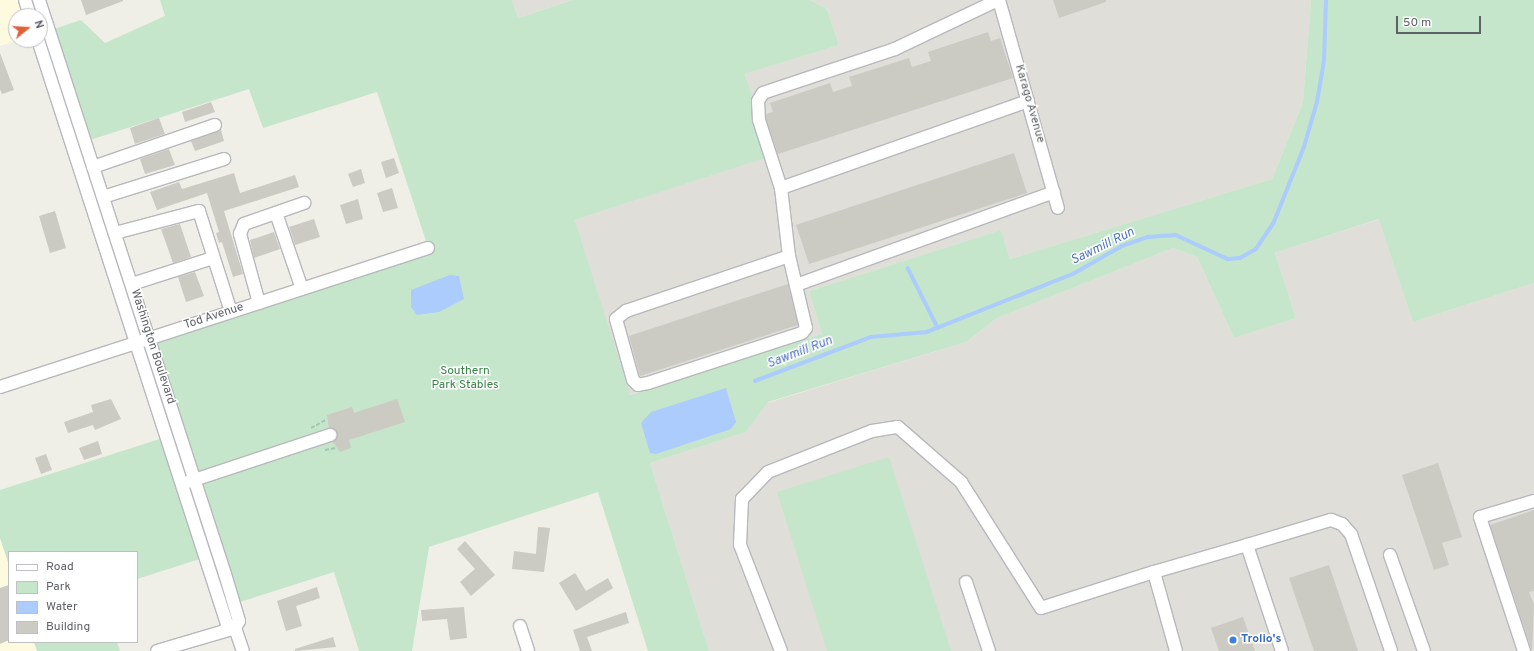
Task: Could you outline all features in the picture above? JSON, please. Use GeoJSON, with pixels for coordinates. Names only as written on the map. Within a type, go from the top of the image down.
{"type":"FeatureCollection","features":[{"type":"Feature","properties":{"kind":"street","name":"Karago Avenue"},"geometry":{"type":"LineString","coordinates":[[998,0],[1058,208]]}},
{"type":"Feature","properties":{"kind":"street"},"geometry":{"type":"LineString","coordinates":[[790,256],[626,311],[616,319],[633,380],[638,385],[648,383],[802,333],[807,321],[796,285],[790,256],[781,188],[759,120],[758,101],[763,93],[895,50],[998,0]]}},
{"type":"Feature","properties":{"kind":"street","name":"Washington Boulevard"},"geometry":{"type":"LineString","coordinates":[[28,8],[40,2],[108,214],[150,338],[239,621],[235,628]]}},
{"type":"Feature","properties":{"kind":"street","name":"Washington Boulevard"},"geometry":{"type":"LineString","coordinates":[[48,44],[53,44]]}},
{"type":"Feature","properties":{"kind":"street","name":"Washington Boulevard"},"geometry":{"type":"LineString","coordinates":[[40,48],[227,624],[235,628],[243,651]]}},
{"type":"Feature","properties":{"kind":"street"},"geometry":{"type":"LineString","coordinates":[[781,188],[1028,101]]}},
{"type":"Feature","properties":{"kind":"street"},"geometry":{"type":"LineString","coordinates":[[93,167],[215,125]]}},
{"type":"Feature","properties":{"kind":"street"},"geometry":{"type":"LineString","coordinates":[[103,197],[224,159]]}},
{"type":"Feature","properties":{"kind":"street"},"geometry":{"type":"LineString","coordinates":[[796,285],[1054,192]]}},
{"type":"Feature","properties":{"kind":"street"},"geometry":{"type":"LineString","coordinates":[[260,302],[240,234],[244,224],[304,203]]}},
{"type":"Feature","properties":{"kind":"street"},"geometry":{"type":"LineString","coordinates":[[115,233],[199,211],[231,312]]}},
{"type":"Feature","properties":{"kind":"street"},"geometry":{"type":"LineString","coordinates":[[276,213],[302,289]]}},
{"type":"Feature","properties":{"kind":"street"},"geometry":{"type":"LineString","coordinates":[[95,218],[108,214]]}},
{"type":"Feature","properties":{"kind":"street","name":"Tod Avenue"},"geometry":{"type":"LineString","coordinates":[[0,387],[428,248]]}},
{"type":"Feature","properties":{"kind":"street"},"geometry":{"type":"LineString","coordinates":[[132,284],[213,258]]}},
{"type":"Feature","properties":{"kind":"street"},"geometry":{"type":"LineString","coordinates":[[781,651],[740,545],[742,498],[768,472],[872,431],[898,427],[961,482],[1041,608],[1321,521],[1342,524],[1351,534],[1391,651]]}},
{"type":"Feature","properties":{"kind":"street"},"geometry":{"type":"LineString","coordinates":[[182,484],[330,435]]}},
{"type":"Feature","properties":{"kind":"street"},"geometry":{"type":"LineString","coordinates":[[1524,651],[1480,517],[1534,501]]}},
{"type":"Feature","properties":{"kind":"street"},"geometry":{"type":"LineString","coordinates":[[1247,545],[1282,651]]}},
{"type":"Feature","properties":{"kind":"street"},"geometry":{"type":"LineString","coordinates":[[1390,555],[1424,651]]}},
{"type":"Feature","properties":{"kind":"street"},"geometry":{"type":"LineString","coordinates":[[1154,572],[1176,651]]}},
{"type":"Feature","properties":{"kind":"street"},"geometry":{"type":"LineString","coordinates":[[966,582],[989,651]]}},
{"type":"Feature","properties":{"kind":"street"},"geometry":{"type":"LineString","coordinates":[[520,626],[528,651]]}},
{"type":"Feature","properties":{"kind":"street"},"geometry":{"type":"LineString","coordinates":[[157,651],[235,628]]}},
{"type":"Feature","properties":{"kind":"shaded area"},"geometry":{"type":"Polygon","coordinates":[[[0,0],[25,0],[28,8],[8,8],[8,43],[0,46],[0,0]]]}},
{"type":"Feature","properties":{"kind":"shaded area"},"geometry":{"type":"Polygon","coordinates":[[[512,0],[572,0],[518,18],[512,0]]]}},
{"type":"Feature","properties":{"kind":"shaded area"},"geometry":{"type":"Polygon","coordinates":[[[810,0],[1311,0],[1303,102],[1272,179],[1010,259],[1001,230],[809,291],[822,334],[629,395],[575,220],[770,156],[745,74],[839,45],[827,9],[810,0]]]}},
{"type":"Feature","properties":{"kind":"shaded area"},"geometry":{"type":"Polygon","coordinates":[[[1380,219],[1413,322],[1534,283],[1534,651],[709,651],[650,463],[746,432],[767,403],[966,342],[997,318],[1173,248],[1197,257],[1234,338],[1296,318],[1275,253],[1380,219]]]}},
{"type":"Feature","properties":{"kind":"shaded area"},"geometry":{"type":"Polygon","coordinates":[[[0,538],[8,562],[8,643],[34,643],[37,651],[0,651],[0,538]]]}},
{"type":"Feature","properties":{"kind":"green space"},"geometry":{"type":"Polygon","coordinates":[[[25,0],[39,0],[42,8],[28,8],[25,0]]]}},
{"type":"Feature","properties":{"kind":"green space","name":"Southern Park Stables"},"geometry":{"type":"Polygon","coordinates":[[[160,0],[512,0],[518,18],[572,0],[810,0],[827,9],[839,45],[745,74],[771,156],[575,220],[630,395],[822,334],[809,291],[1001,230],[1010,259],[1272,179],[1303,102],[1311,0],[1534,0],[1534,283],[1413,322],[1379,219],[1275,253],[1296,318],[1234,338],[1197,257],[1173,248],[997,318],[966,342],[768,402],[746,432],[650,463],[709,651],[648,651],[598,492],[429,547],[412,651],[359,651],[334,572],[234,604],[235,628],[206,557],[138,579],[138,551],[8,551],[8,562],[0,538],[0,490],[166,437],[43,48],[48,48],[48,27],[150,338],[427,244],[377,92],[263,128],[249,89],[90,140],[54,29],[81,20],[105,43],[165,16],[160,0]]]}},
{"type":"Feature","properties":{"kind":"green space"},"geometry":{"type":"Polygon","coordinates":[[[889,457],[951,651],[827,651],[777,492],[889,457]]]}},
{"type":"Feature","properties":{"kind":"green space"},"geometry":{"type":"Polygon","coordinates":[[[34,643],[117,643],[120,651],[37,651],[34,643]]]}},
{"type":"Feature","properties":{"kind":"water"},"geometry":{"type":"Polygon","coordinates":[[[450,275],[459,276],[464,299],[439,312],[417,315],[411,307],[411,290],[450,275]]]}},
{"type":"Feature","properties":{"kind":"water"},"geometry":{"type":"Polygon","coordinates":[[[726,388],[736,422],[731,429],[656,454],[650,453],[641,423],[651,412],[726,388]]]}},
{"type":"Feature","properties":{"kind":"building"},"geometry":{"type":"Polygon","coordinates":[[[81,0],[123,0],[123,1],[86,15],[81,0]]]}},
{"type":"Feature","properties":{"kind":"building"},"geometry":{"type":"Polygon","coordinates":[[[1053,0],[1106,0],[1106,2],[1059,18],[1053,0]]]}},
{"type":"Feature","properties":{"kind":"building"},"geometry":{"type":"Polygon","coordinates":[[[988,32],[991,41],[1000,38],[1013,78],[778,154],[766,119],[766,114],[773,112],[770,103],[830,83],[833,92],[852,86],[849,77],[909,58],[912,67],[931,61],[928,52],[988,32]]]}},
{"type":"Feature","properties":{"kind":"building"},"geometry":{"type":"Polygon","coordinates":[[[0,53],[14,90],[2,94],[0,89],[0,53]]]}},
{"type":"Feature","properties":{"kind":"building"},"geometry":{"type":"Polygon","coordinates":[[[211,102],[215,112],[185,122],[182,112],[211,102]]]}},
{"type":"Feature","properties":{"kind":"building"},"geometry":{"type":"Polygon","coordinates":[[[159,118],[165,134],[135,144],[130,128],[159,118]]]}},
{"type":"Feature","properties":{"kind":"building"},"geometry":{"type":"Polygon","coordinates":[[[221,130],[224,141],[195,151],[191,141],[221,130]]]}},
{"type":"Feature","properties":{"kind":"building"},"geometry":{"type":"Polygon","coordinates":[[[169,149],[175,165],[145,174],[140,159],[169,149]]]}},
{"type":"Feature","properties":{"kind":"building"},"geometry":{"type":"Polygon","coordinates":[[[1014,153],[1027,193],[809,264],[796,225],[1014,153]]]}},
{"type":"Feature","properties":{"kind":"building"},"geometry":{"type":"Polygon","coordinates":[[[394,158],[399,173],[386,178],[381,162],[394,158]]]}},
{"type":"Feature","properties":{"kind":"building"},"geometry":{"type":"Polygon","coordinates":[[[361,169],[365,183],[353,187],[348,174],[361,169]]]}},
{"type":"Feature","properties":{"kind":"building"},"geometry":{"type":"Polygon","coordinates":[[[234,173],[240,193],[295,175],[299,187],[224,211],[243,274],[233,277],[222,242],[219,243],[216,233],[219,232],[207,193],[157,210],[150,192],[179,182],[182,189],[234,173]]]}},
{"type":"Feature","properties":{"kind":"building"},"geometry":{"type":"Polygon","coordinates":[[[392,188],[398,208],[383,212],[377,193],[392,188]]]}},
{"type":"Feature","properties":{"kind":"building"},"geometry":{"type":"Polygon","coordinates":[[[358,199],[363,219],[346,224],[340,205],[358,199]]]}},
{"type":"Feature","properties":{"kind":"building"},"geometry":{"type":"Polygon","coordinates":[[[55,211],[66,248],[50,253],[39,216],[55,211]]]}},
{"type":"Feature","properties":{"kind":"building"},"geometry":{"type":"Polygon","coordinates":[[[314,219],[320,237],[295,245],[289,227],[314,219]]]}},
{"type":"Feature","properties":{"kind":"building"},"geometry":{"type":"Polygon","coordinates":[[[180,224],[191,257],[173,263],[161,229],[180,224]]]}},
{"type":"Feature","properties":{"kind":"building"},"geometry":{"type":"Polygon","coordinates":[[[274,232],[280,249],[254,258],[250,240],[274,232]]]}},
{"type":"Feature","properties":{"kind":"building"},"geometry":{"type":"Polygon","coordinates":[[[195,272],[204,296],[186,302],[178,277],[195,272]]]}},
{"type":"Feature","properties":{"kind":"building"},"geometry":{"type":"Polygon","coordinates":[[[788,284],[798,325],[640,376],[629,336],[788,284]]]}},
{"type":"Feature","properties":{"kind":"building"},"geometry":{"type":"Polygon","coordinates":[[[111,399],[121,419],[95,430],[93,425],[68,433],[64,422],[93,412],[91,405],[111,399]]]}},
{"type":"Feature","properties":{"kind":"building"},"geometry":{"type":"Polygon","coordinates":[[[397,399],[405,422],[349,440],[351,448],[340,452],[333,442],[337,432],[329,428],[327,415],[352,407],[354,413],[397,399]]]}},
{"type":"Feature","properties":{"kind":"building"},"geometry":{"type":"Polygon","coordinates":[[[98,441],[102,454],[84,460],[79,448],[98,441]]]}},
{"type":"Feature","properties":{"kind":"building"},"geometry":{"type":"Polygon","coordinates":[[[46,454],[52,470],[41,474],[35,458],[46,454]]]}},
{"type":"Feature","properties":{"kind":"building"},"geometry":{"type":"Polygon","coordinates":[[[1438,463],[1462,537],[1442,543],[1449,565],[1434,570],[1402,475],[1438,463]]]}},
{"type":"Feature","properties":{"kind":"building"},"geometry":{"type":"Polygon","coordinates":[[[1534,510],[1534,591],[1529,592],[1534,605],[1532,651],[1490,525],[1534,510]]]}},
{"type":"Feature","properties":{"kind":"building"},"geometry":{"type":"Polygon","coordinates":[[[538,527],[550,528],[544,572],[512,569],[514,551],[536,554],[538,527]]]}},
{"type":"Feature","properties":{"kind":"building"},"geometry":{"type":"Polygon","coordinates":[[[465,541],[495,575],[471,596],[460,582],[475,569],[457,549],[465,541]]]}},
{"type":"Feature","properties":{"kind":"building"},"geometry":{"type":"Polygon","coordinates":[[[1329,565],[1358,651],[1314,651],[1289,578],[1329,565]]]}},
{"type":"Feature","properties":{"kind":"building"},"geometry":{"type":"Polygon","coordinates":[[[575,573],[586,591],[608,578],[613,588],[576,611],[559,583],[575,573]]]}},
{"type":"Feature","properties":{"kind":"building"},"geometry":{"type":"Polygon","coordinates":[[[8,585],[8,640],[0,644],[0,588],[8,585]]]}},
{"type":"Feature","properties":{"kind":"building"},"geometry":{"type":"Polygon","coordinates":[[[317,587],[320,598],[296,606],[302,626],[286,631],[277,601],[317,587]]]}},
{"type":"Feature","properties":{"kind":"building"},"geometry":{"type":"Polygon","coordinates":[[[464,607],[467,638],[450,640],[447,619],[422,621],[421,610],[464,607]]]}},
{"type":"Feature","properties":{"kind":"building"},"geometry":{"type":"Polygon","coordinates":[[[626,612],[629,623],[587,637],[592,651],[580,651],[573,630],[626,612]]]}},
{"type":"Feature","properties":{"kind":"building","name":"Trolio's"},"geometry":{"type":"Polygon","coordinates":[[[1243,617],[1255,651],[1219,651],[1211,628],[1243,617]]]}},
{"type":"Feature","properties":{"kind":"building"},"geometry":{"type":"Polygon","coordinates":[[[333,637],[336,647],[295,651],[295,649],[333,637]]]}},
{"type":"Feature","properties":{"kind":"waterway","name":"Sawmill Run"},"geometry":{"type":"LineString","coordinates":[[755,381],[871,337],[927,332],[1073,274],[1122,246],[1148,237],[1176,235],[1228,259],[1240,258],[1256,249],[1274,222],[1304,147],[1317,102],[1324,61],[1326,0]]}},
{"type":"Feature","properties":{"kind":"waterway"},"geometry":{"type":"LineString","coordinates":[[908,268],[938,328]]}},
{"type":"Feature","properties":{"kind":"place","name":"Trolio's"},"geometry":{"type":"Point","coordinates":[1233,640]}}]}
